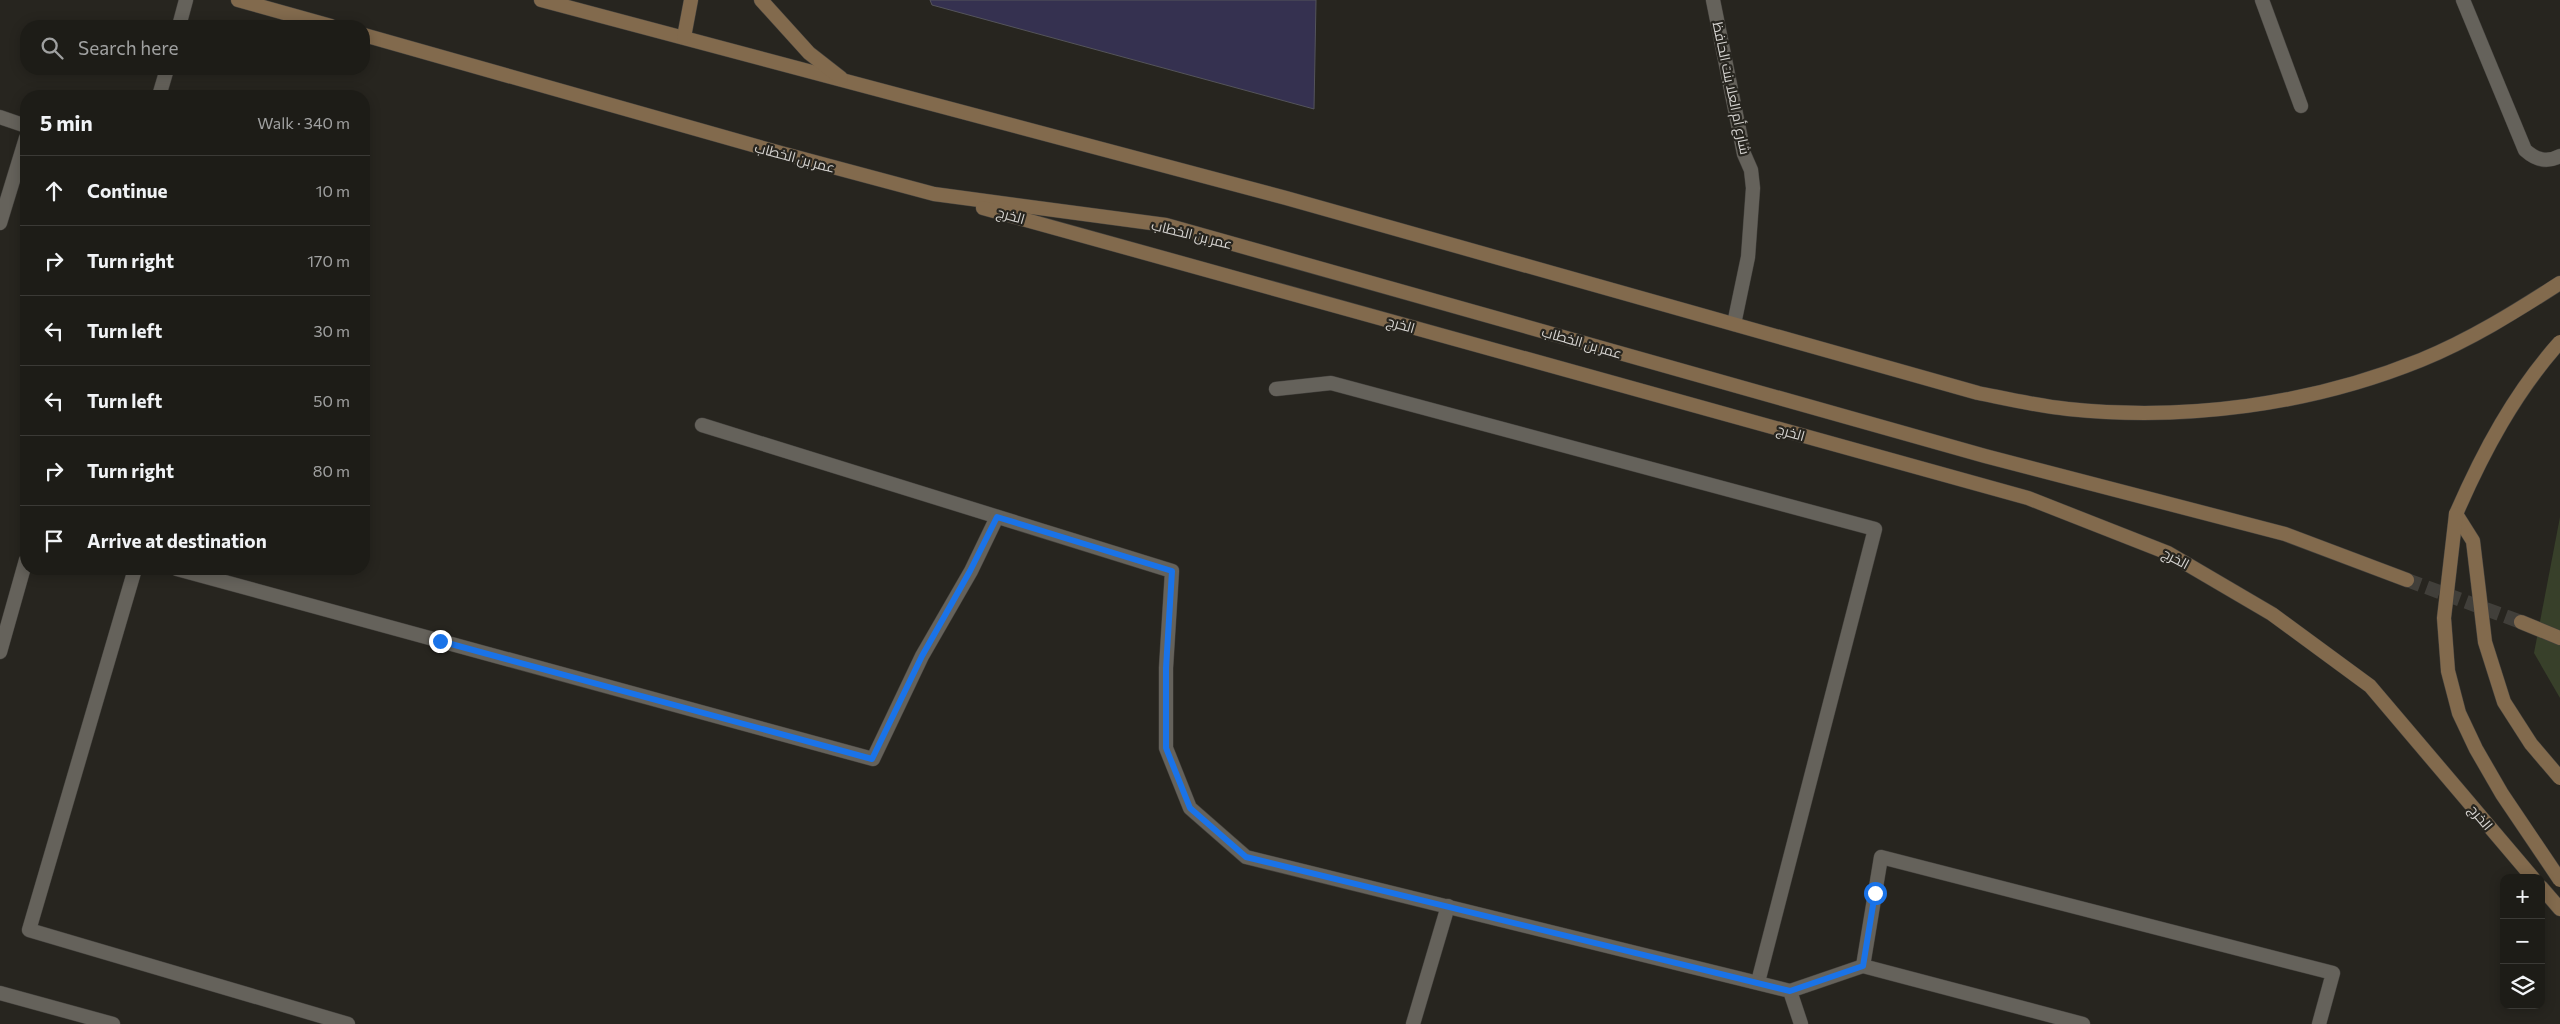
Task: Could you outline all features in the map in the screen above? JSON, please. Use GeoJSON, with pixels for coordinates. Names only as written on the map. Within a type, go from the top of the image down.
{"type":"FeatureCollection","features":[{"type":"Feature","properties":{"kind":"main road"},"geometry":{"type":"LineString","coordinates":[[238,0],[310,20]]}},
{"type":"Feature","properties":{"kind":"main road"},"geometry":{"type":"LineString","coordinates":[[541,0],[1286,198],[1978,394],[2067,409],[2157,413],[2247,407],[2335,388],[2421,360],[2502,321],[2560,283]]}},
{"type":"Feature","properties":{"kind":"main road"},"geometry":{"type":"LineString","coordinates":[[684,37],[691,0]]}},
{"type":"Feature","properties":{"kind":"main road"},"geometry":{"type":"LineString","coordinates":[[761,0],[809,52],[845,81]]}},
{"type":"Feature","properties":{"kind":"main road","name":"عمر بن الخطاب"},"geometry":{"type":"LineString","coordinates":[[370,37],[777,152],[934,194],[1166,225],[1985,456],[2285,534],[2407,580]]}},
{"type":"Feature","properties":{"kind":"main road","name":"الخرج"},"geometry":{"type":"LineString","coordinates":[[934,194],[2028,498],[2168,553],[2272,614],[2370,686],[2530,874]]}},
{"type":"Feature","properties":{"kind":"main road"},"geometry":{"type":"LineString","coordinates":[[2560,342],[2534,371],[2479,461],[2456,514],[2444,618],[2448,672],[2459,713],[2476,749],[2502,794],[2560,880]]}},
{"type":"Feature","properties":{"kind":"main road"},"geometry":{"type":"LineString","coordinates":[[2456,514],[2473,541],[2485,642],[2504,702],[2531,744],[2560,778]]}},
{"type":"Feature","properties":{"kind":"main road"},"geometry":{"type":"LineString","coordinates":[[2520,622],[2560,638]]}},
{"type":"Feature","properties":{"kind":"main road"},"geometry":{"type":"LineString","coordinates":[[2545,892],[2560,909]]}},
{"type":"Feature","properties":{"kind":"street"},"geometry":{"type":"LineString","coordinates":[[181,20],[186,0]]}},
{"type":"Feature","properties":{"kind":"street","name":"شارع أم العلا بنت الحافظ"},"geometry":{"type":"LineString","coordinates":[[1713,0],[1744,154],[1752,170],[1748,257],[1734,324]]}},
{"type":"Feature","properties":{"kind":"street"},"geometry":{"type":"LineString","coordinates":[[2262,0],[2301,106]]}},
{"type":"Feature","properties":{"kind":"street"},"geometry":{"type":"LineString","coordinates":[[2463,0],[2525,150],[2532,157],[2540,160],[2550,160],[2560,156]]}},
{"type":"Feature","properties":{"kind":"street"},"geometry":{"type":"LineString","coordinates":[[161,90],[165,75]]}},
{"type":"Feature","properties":{"kind":"street"},"geometry":{"type":"LineString","coordinates":[[0,117],[20,124]]}},
{"type":"Feature","properties":{"kind":"street"},"geometry":{"type":"LineString","coordinates":[[0,224],[20,158]]}},
{"type":"Feature","properties":{"kind":"street"},"geometry":{"type":"LineString","coordinates":[[1276,388],[1331,383],[1875,529],[1758,982]]}},
{"type":"Feature","properties":{"kind":"street"},"geometry":{"type":"LineString","coordinates":[[702,425],[1172,571],[1166,668],[1166,748],[1190,808],[1246,857],[1790,991],[1863,966],[2083,1024]]}},
{"type":"Feature","properties":{"kind":"street"},"geometry":{"type":"LineString","coordinates":[[199,575],[872,759],[922,656],[970,571],[997,517]]}},
{"type":"Feature","properties":{"kind":"street"},"geometry":{"type":"LineString","coordinates":[[0,652],[22,575]]}},
{"type":"Feature","properties":{"kind":"street"},"geometry":{"type":"LineString","coordinates":[[132,575],[30,930],[348,1024]]}},
{"type":"Feature","properties":{"kind":"street"},"geometry":{"type":"LineString","coordinates":[[1863,966],[1881,857],[2333,972],[2319,1024]]}},
{"type":"Feature","properties":{"kind":"street"},"geometry":{"type":"LineString","coordinates":[[1413,1024],[1448,906]]}},
{"type":"Feature","properties":{"kind":"street"},"geometry":{"type":"LineString","coordinates":[[1790,991],[1801,1024]]}},
{"type":"Feature","properties":{"kind":"street"},"geometry":{"type":"LineString","coordinates":[[0,993],[113,1024]]}},
{"type":"Feature","properties":{"kind":"green space"},"geometry":{"type":"Polygon","coordinates":[[[2560,517],[2560,698],[2534,653],[2560,517]]]}},
{"type":"Feature","properties":{"kind":"building"},"geometry":{"type":"Polygon","coordinates":[[[930,0],[1316,0],[1314,109],[932,5],[930,0]]]}},
{"type":"Feature","properties":{"kind":"tunnel"},"geometry":{"type":"LineString","coordinates":[[2407,580],[2521,622]]}},
{"type":"Feature","properties":{"kind":"route"},"geometry":{"type":"LineString","coordinates":[[440,641],[872,759],[922,656],[970,571],[997,517],[1172,571],[1166,668],[1166,748],[1190,808],[1246,857],[1790,991],[1863,966],[1875,893]]}}]}
